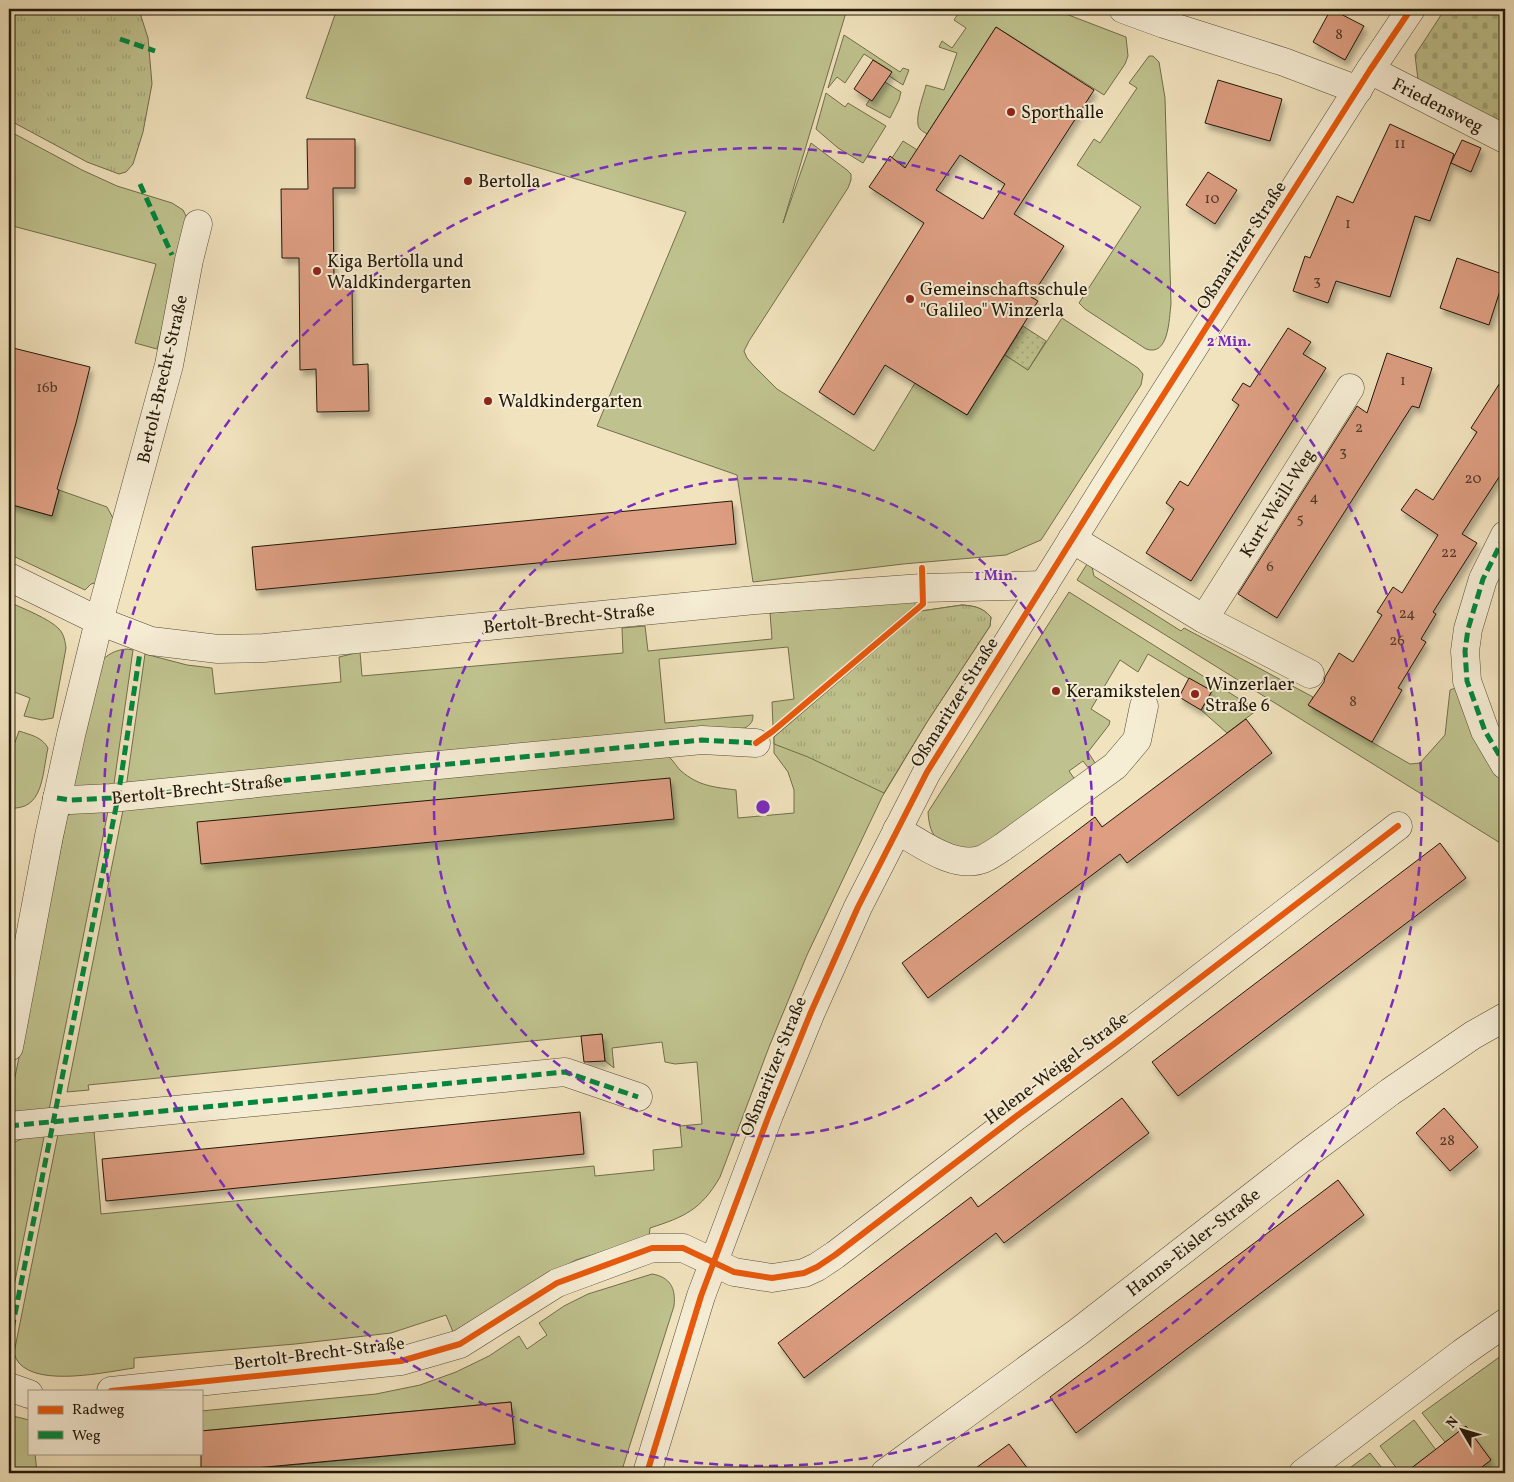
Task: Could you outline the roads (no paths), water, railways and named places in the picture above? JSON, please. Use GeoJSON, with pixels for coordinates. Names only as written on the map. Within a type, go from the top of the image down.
{"type":"FeatureCollection","features":[{"type":"Feature","properties":{"kind":"street","name":"Friedensweg"},"geometry":{"type":"LineString","coordinates":[[1123,9],[1284,62],[1364,80],[1505,139]]}},
{"type":"Feature","properties":{"kind":"street","name":"Oßmaritzer Straße"},"geometry":{"type":"LineString","coordinates":[[647,1473],[701,1296],[769,1115],[811,1012],[858,907],[896,830],[927,772],[1072,539],[1411,9]]}},
{"type":"Feature","properties":{"kind":"street","name":"Bertolt-Brecht-Straße"},"geometry":{"type":"LineString","coordinates":[[9,1047],[57,798],[99,621],[168,364],[198,224]]}},
{"type":"Feature","properties":{"kind":"street","name":"Kurt-Weill-Weg"},"geometry":{"type":"LineString","coordinates":[[1204,618],[1350,388]]}},
{"type":"Feature","properties":{"kind":"street"},"geometry":{"type":"LineString","coordinates":[[1505,536],[1483,579],[1468,628],[1465,651],[1467,681],[1485,731],[1505,765]]}},
{"type":"Feature","properties":{"kind":"street"},"geometry":{"type":"LineString","coordinates":[[1072,539],[1204,618],[1310,674]]}},
{"type":"Feature","properties":{"kind":"street"},"geometry":{"type":"LineString","coordinates":[[9,577],[99,621]]}},
{"type":"Feature","properties":{"kind":"street","name":"Bertolt-Brecht-Straße"},"geometry":{"type":"LineString","coordinates":[[99,621],[151,641],[218,650],[264,648],[755,600],[922,588],[1044,585]]}},
{"type":"Feature","properties":{"kind":"street"},"geometry":{"type":"LineString","coordinates":[[896,830],[943,856],[955,860],[975,861],[987,857],[1115,766],[1137,740],[1144,706]]}},
{"type":"Feature","properties":{"kind":"street","name":"Bertolt-Brecht-Straße"},"geometry":{"type":"LineString","coordinates":[[57,798],[70,800],[111,798],[702,740],[756,743]]}},
{"type":"Feature","properties":{"kind":"street","name":"Helene-Weigel-Straße"},"geometry":{"type":"LineString","coordinates":[[713,1262],[734,1272],[772,1278],[804,1273],[817,1267],[1114,1044],[1398,826]]}},
{"type":"Feature","properties":{"kind":"street","name":"Hanns-Eisler-Straße"},"geometry":{"type":"LineString","coordinates":[[885,1473],[1078,1332],[1390,1092],[1473,1035],[1505,1016]]}},
{"type":"Feature","properties":{"kind":"street"},"geometry":{"type":"LineString","coordinates":[[9,1126],[565,1072],[638,1097]]}},
{"type":"Feature","properties":{"kind":"street","name":"Bertolt-Brecht-Straße"},"geometry":{"type":"LineString","coordinates":[[121,1390],[401,1361],[460,1344],[557,1283],[652,1248],[683,1248],[713,1262]]}},
{"type":"Feature","properties":{"kind":"street"},"geometry":{"type":"LineString","coordinates":[[1303,1473],[1462,1353],[1505,1323]]}},
{"type":"Feature","properties":{"kind":"street"},"geometry":{"type":"LineString","coordinates":[[9,1387],[28,1394]]}},
{"type":"Feature","properties":{"kind":"place","name":"Sporthalle"},"geometry":{"type":"Point","coordinates":[1011,112]}},
{"type":"Feature","properties":{"kind":"place","name":"Bertolla"},"geometry":{"type":"Point","coordinates":[468,181]}},
{"type":"Feature","properties":{"kind":"place","name":"Kiga Bertolla und Waldkindergarten"},"geometry":{"type":"Point","coordinates":[317,271]}},
{"type":"Feature","properties":{"kind":"place","name":"Gemeinschaftsschule \"Galileo\" Winzerla"},"geometry":{"type":"Point","coordinates":[910,299]}},
{"type":"Feature","properties":{"kind":"place","name":"Waldkindergarten"},"geometry":{"type":"Point","coordinates":[488,401]}},
{"type":"Feature","properties":{"kind":"place","name":"Keramikstelen"},"geometry":{"type":"Point","coordinates":[1056,691]}},
{"type":"Feature","properties":{"kind":"place","name":"Winzerlaer Straße 6"},"geometry":{"type":"Point","coordinates":[1195,694]}}]}
